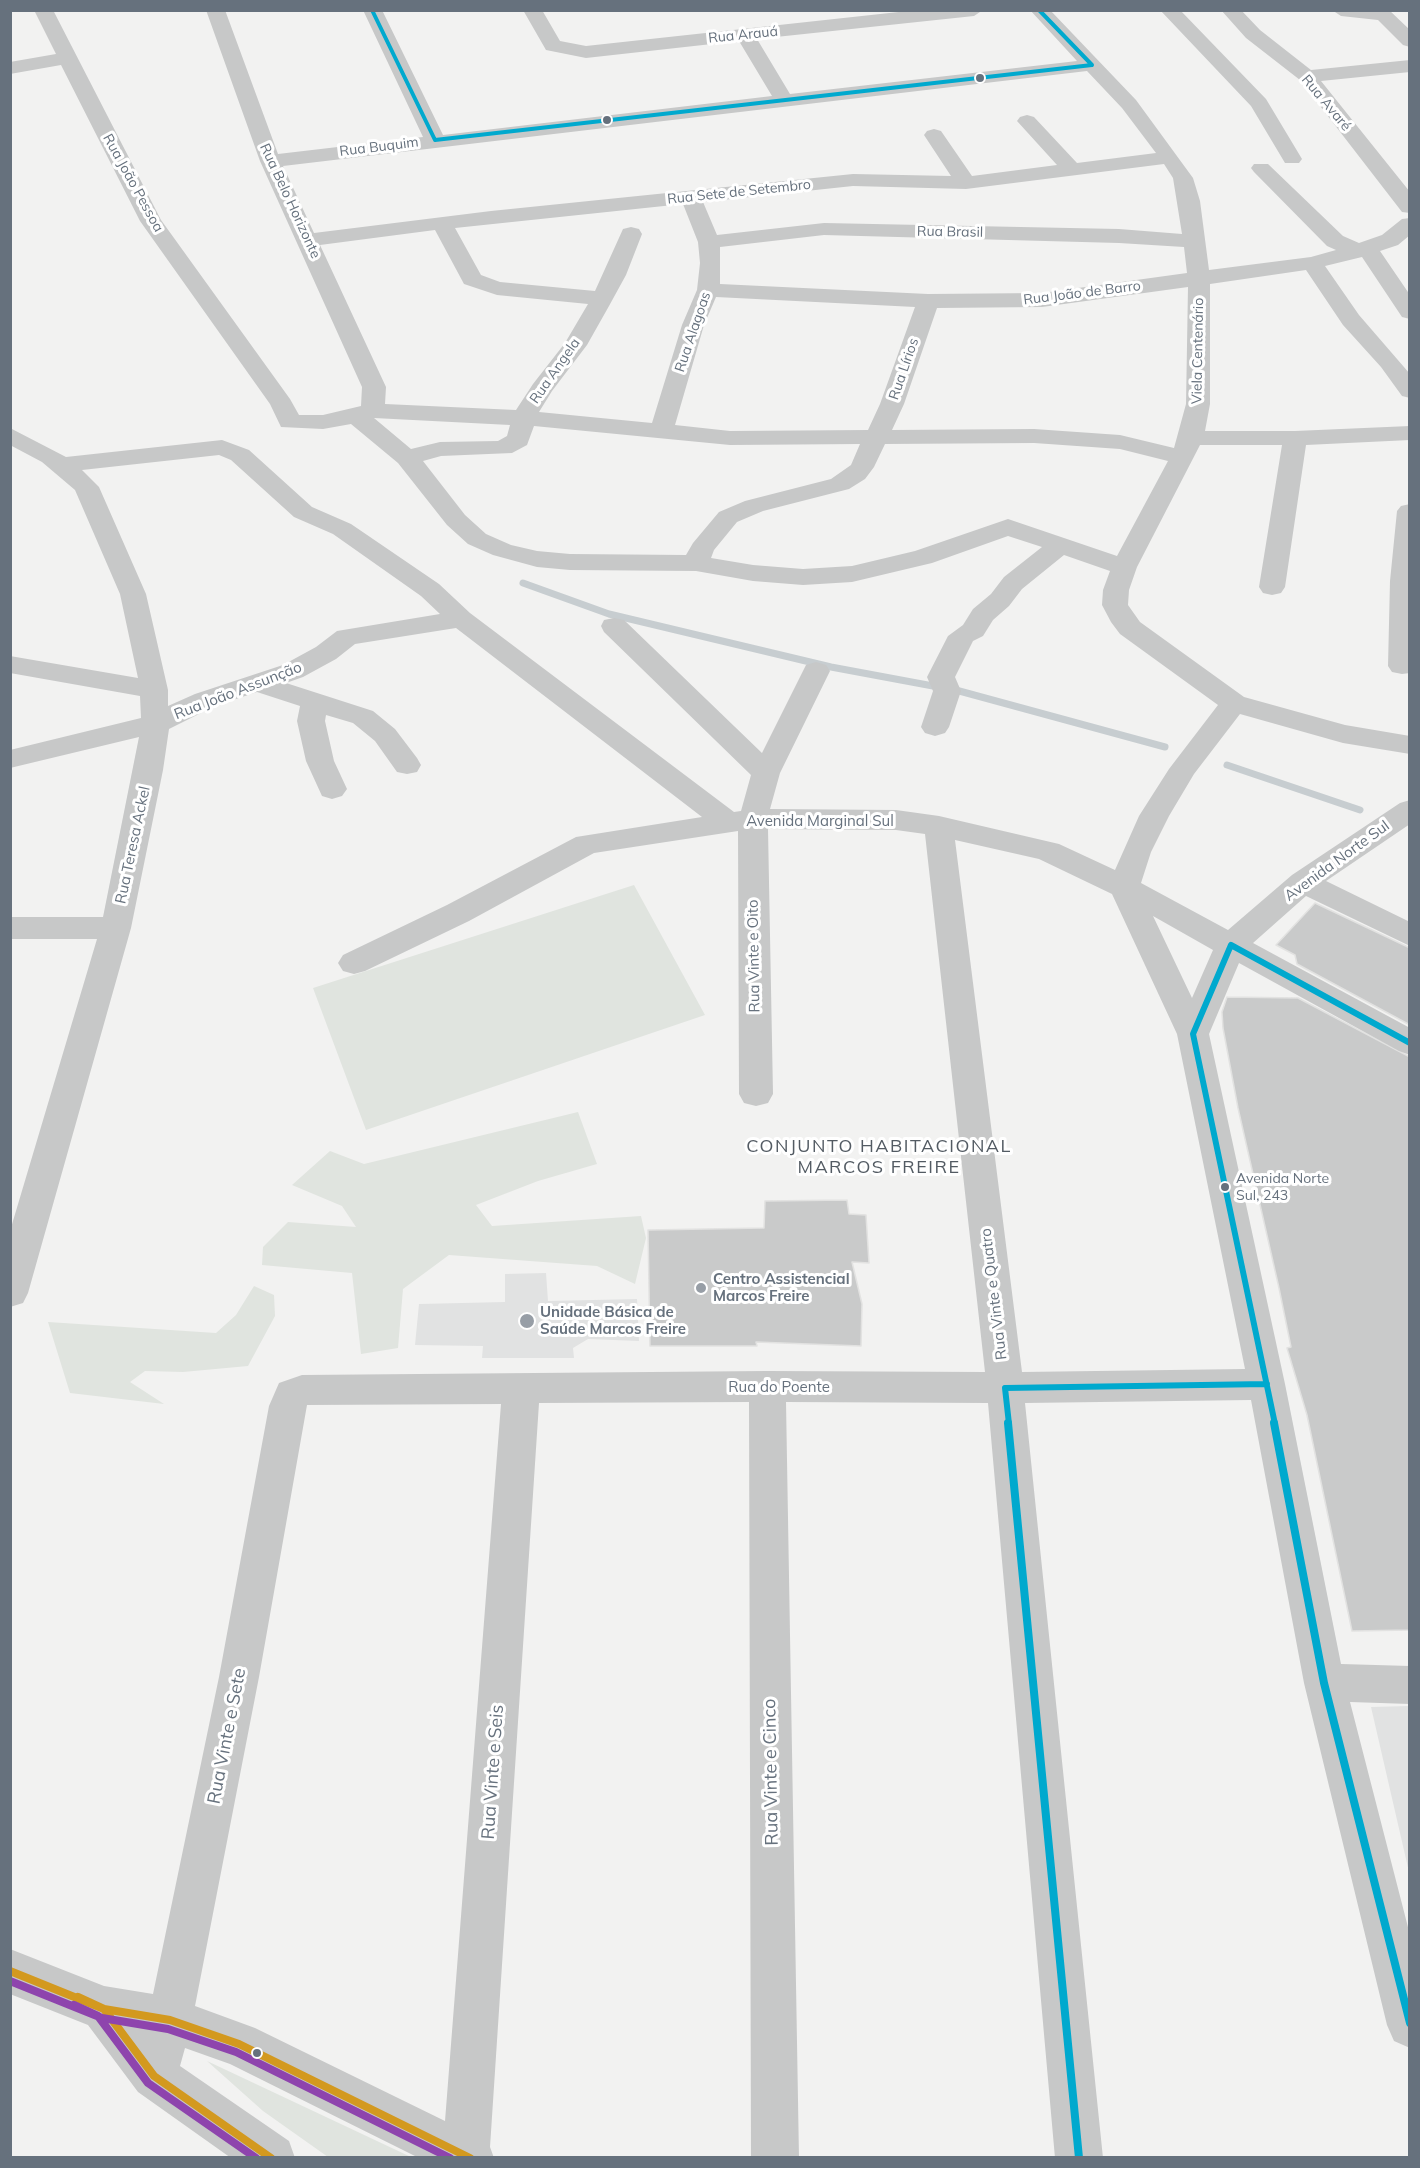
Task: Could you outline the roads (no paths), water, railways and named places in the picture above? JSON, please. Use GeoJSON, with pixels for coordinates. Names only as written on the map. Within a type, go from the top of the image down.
{"type":"FeatureCollection","features":[{"type":"Feature","properties":{"kind":"street","name":"Rua João Pessoa"},"geometry":{"type":"LineString","coordinates":[[44,10],[151,221],[282,404],[290,422],[363,414]]}},
{"type":"Feature","properties":{"kind":"street","name":"Rua Belo Horizonte"},"geometry":{"type":"LineString","coordinates":[[215,10],[270,161],[374,387],[376,397],[363,414]]}},
{"type":"Feature","properties":{"kind":"street"},"geometry":{"type":"LineString","coordinates":[[372,10],[435,140]]}},
{"type":"Feature","properties":{"kind":"street","name":"Rua Arauá"},"geometry":{"type":"LineString","coordinates":[[532,10],[553,46],[575,51],[974,10]]}},
{"type":"Feature","properties":{"kind":"street"},"geometry":{"type":"LineString","coordinates":[[1039,10],[1092,65]]}},
{"type":"Feature","properties":{"kind":"street"},"geometry":{"type":"LineString","coordinates":[[1169,10],[1248,90],[1270,119],[1292,159]]}},
{"type":"Feature","properties":{"kind":"street","name":"Rua Avaré"},"geometry":{"type":"LineString","coordinates":[[1230,10],[1260,40],[1307,76],[1410,207]]}},
{"type":"Feature","properties":{"kind":"street"},"geometry":{"type":"LineString","coordinates":[[1341,10],[1380,13],[1410,40]]}},
{"type":"Feature","properties":{"kind":"street"},"geometry":{"type":"LineString","coordinates":[[745,35],[784,100]]}},
{"type":"Feature","properties":{"kind":"street"},"geometry":{"type":"LineString","coordinates":[[10,68],[67,57]]}},
{"type":"Feature","properties":{"kind":"street","name":"Rua Buquim"},"geometry":{"type":"LineString","coordinates":[[270,161],[1092,65]]}},
{"type":"Feature","properties":{"kind":"street","name":"Viela Centenário"},"geometry":{"type":"LineString","coordinates":[[1092,65],[1129,104],[1170,157],[1183,178],[1189,201],[1198,280],[1198,404],[1187,447],[1124,567],[1115,605],[1130,628],[1234,703]]}},
{"type":"Feature","properties":{"kind":"street"},"geometry":{"type":"LineString","coordinates":[[1307,76],[1410,66]]}},
{"type":"Feature","properties":{"kind":"street"},"geometry":{"type":"LineString","coordinates":[[1027,121],[1072,170]]}},
{"type":"Feature","properties":{"kind":"street"},"geometry":{"type":"LineString","coordinates":[[934,135],[966,183]]}},
{"type":"Feature","properties":{"kind":"street","name":"Rua Sete de Setembro"},"geometry":{"type":"LineString","coordinates":[[308,240],[442,223],[853,180],[966,183],[1170,157]]}},
{"type":"Feature","properties":{"kind":"street"},"geometry":{"type":"LineString","coordinates":[[1261,168],[1335,241],[1362,250],[1410,312]]}},
{"type":"Feature","properties":{"kind":"street","name":"Rua Alagoas"},"geometry":{"type":"LineString","coordinates":[[661,432],[693,325],[708,290],[711,263],[709,242],[691,197]]}},
{"type":"Feature","properties":{"kind":"street"},"geometry":{"type":"LineString","coordinates":[[442,223],[472,279],[497,288],[602,299]]}},
{"type":"Feature","properties":{"kind":"street","name":"Rua João de Barro"},"geometry":{"type":"LineString","coordinates":[[708,290],[928,301],[1042,300],[1312,263],[1362,250],[1389,240],[1410,224]]}},
{"type":"Feature","properties":{"kind":"street","name":"Rua Brasil"},"geometry":{"type":"LineString","coordinates":[[709,242],[824,229],[1119,236],[1193,241]]}},
{"type":"Feature","properties":{"kind":"street","name":"Rua Angela"},"geometry":{"type":"LineString","coordinates":[[406,458],[440,449],[487,450],[508,446],[518,440],[524,418],[541,389],[575,345],[602,299],[615,275],[631,234]]}},
{"type":"Feature","properties":{"kind":"street"},"geometry":{"type":"LineString","coordinates":[[1312,263],[1351,320],[1389,362],[1410,391]]}},
{"type":"Feature","properties":{"kind":"street","name":"Rua Lírios"},"geometry":{"type":"LineString","coordinates":[[696,563],[702,548],[728,517],[754,506],[840,483],[856,474],[892,404],[928,301]]}},
{"type":"Feature","properties":{"kind":"street"},"geometry":{"type":"LineString","coordinates":[[363,414],[524,418],[730,438],[877,435],[1040,436],[1187,447],[1295,438],[1410,433]]}},
{"type":"Feature","properties":{"kind":"street"},"geometry":{"type":"LineString","coordinates":[[363,414],[406,458],[456,520],[477,539],[502,550],[537,559],[570,562],[696,563],[753,573],[803,577],[852,574],[923,557],[1008,527],[1124,567]]}},
{"type":"Feature","properties":{"kind":"street","name":"Rua Teresa Ackel"},"geometry":{"type":"LineString","coordinates":[[10,435],[63,465],[86,487],[133,594],[154,690],[155,724],[149,770],[116,927],[13,1274]]}},
{"type":"Feature","properties":{"kind":"street"},"geometry":{"type":"LineString","coordinates":[[1272,587],[1295,438]]}},
{"type":"Feature","properties":{"kind":"street"},"geometry":{"type":"LineString","coordinates":[[63,465],[222,447],[240,455],[303,512],[342,529],[390,561],[430,590],[461,619],[741,821]]}},
{"type":"Feature","properties":{"kind":"street"},"geometry":{"type":"LineString","coordinates":[[1402,666],[1403,581],[1410,511]]}},
{"type":"Feature","properties":{"kind":"street"},"geometry":{"type":"LineString","coordinates":[[934,727],[947,691],[941,677],[962,636],[973,630],[982,615],[1000,600],[1013,582],[1062,544]]}},
{"type":"Feature","properties":{"kind":"street","name":"Rua João Assunção"},"geometry":{"type":"LineString","coordinates":[[10,759],[155,724],[206,700],[261,684],[293,671],[326,653],[347,637],[461,619]]}},
{"type":"Feature","properties":{"kind":"street"},"geometry":{"type":"LineString","coordinates":[[614,626],[766,773]]}},
{"type":"Feature","properties":{"kind":"street"},"geometry":{"type":"LineString","coordinates":[[10,664],[154,690]]}},
{"type":"Feature","properties":{"kind":"street","name":"Rua Vinte e Oito"},"geometry":{"type":"LineString","coordinates":[[756,1094],[741,821],[816,671]]}},
{"type":"Feature","properties":{"kind":"street"},"geometry":{"type":"LineString","coordinates":[[261,684],[363,717],[374,724],[407,765]]}},
{"type":"Feature","properties":{"kind":"street"},"geometry":{"type":"LineString","coordinates":[[315,702],[310,721],[320,761],[332,789]]}},
{"type":"Feature","properties":{"kind":"street"},"geometry":{"type":"LineString","coordinates":[[1410,745],[1367,739],[1234,703],[1183,769],[1154,816],[1136,852],[1124,887],[1193,1034],[1267,1384],[1324,1683],[1410,2025]]}},
{"type":"Feature","properties":{"kind":"street"},"geometry":{"type":"LineString","coordinates":[[1367,739],[1410,764]]}},
{"type":"Feature","properties":{"kind":"street","name":"Avenida Norte Sul"},"geometry":{"type":"LineString","coordinates":[[1193,1034],[1231,945],[1303,882],[1410,810]]}},
{"type":"Feature","properties":{"kind":"street","name":"Avenida Marginal Sul"},"geometry":{"type":"LineString","coordinates":[[354,963],[458,914],[587,844],[741,821],[856,818],[939,826],[1048,851],[1124,887],[1410,1043]]}},
{"type":"Feature","properties":{"kind":"street","name":"Rua Vinte e Quatro"},"geometry":{"type":"LineString","coordinates":[[939,826],[1005,1388],[1079,2157]]}},
{"type":"Feature","properties":{"kind":"street"},"geometry":{"type":"LineString","coordinates":[[1303,882],[1410,935]]}},
{"type":"Feature","properties":{"kind":"street"},"geometry":{"type":"LineString","coordinates":[[10,928],[116,927]]}},
{"type":"Feature","properties":{"kind":"street","name":"Rua do Poente"},"geometry":{"type":"LineString","coordinates":[[292,1394],[303,1389],[767,1386],[1005,1388],[1267,1384]]}},
{"type":"Feature","properties":{"kind":"street","name":"Rua Vinte e Cinco"},"geometry":{"type":"LineString","coordinates":[[767,1386],[775,2157]]}},
{"type":"Feature","properties":{"kind":"street","name":"Rua Vinte e Seis"},"geometry":{"type":"LineString","coordinates":[[469,2157],[521,1388]]}},
{"type":"Feature","properties":{"kind":"street","name":"Rua Vinte e Sete"},"geometry":{"type":"LineString","coordinates":[[154,2076],[170,2020],[239,1677],[292,1394]]}},
{"type":"Feature","properties":{"kind":"street"},"geometry":{"type":"LineString","coordinates":[[1324,1683],[1410,1685]]}},
{"type":"Feature","properties":{"kind":"street"},"geometry":{"type":"LineString","coordinates":[[10,1971],[104,2008],[170,2020],[238,2044],[469,2157]]}},
{"type":"Feature","properties":{"kind":"street"},"geometry":{"type":"LineString","coordinates":[[104,2008],[154,2076],[272,2157]]}},
{"type":"Feature","properties":{"kind":"waterway"},"geometry":{"type":"LineString","coordinates":[[523,583],[609,614],[831,667],[933,686]]}},
{"type":"Feature","properties":{"kind":"waterway"},"geometry":{"type":"LineString","coordinates":[[952,689],[1165,747]]}},
{"type":"Feature","properties":{"kind":"waterway"},"geometry":{"type":"LineString","coordinates":[[1227,765],[1360,810]]}},
{"type":"Feature","properties":{"kind":"place","name":"Avenida Norte Sul, 243"},"geometry":{"type":"Point","coordinates":[1225,1187]}},
{"type":"Feature","properties":{"kind":"place","name":"Centro Assistencial Marcos Freire"},"geometry":{"type":"Point","coordinates":[701,1288]}},
{"type":"Feature","properties":{"kind":"place","name":"Unidade Básica de Saúde Marcos Freire"},"geometry":{"type":"Point","coordinates":[527,1321]}},
{"type":"Feature","properties":{"kind":"district","name":"CONJUNTO HABITACIONAL MARCOS FREIRE"},"geometry":{"type":"Point","coordinates":[879,1157]}}]}
